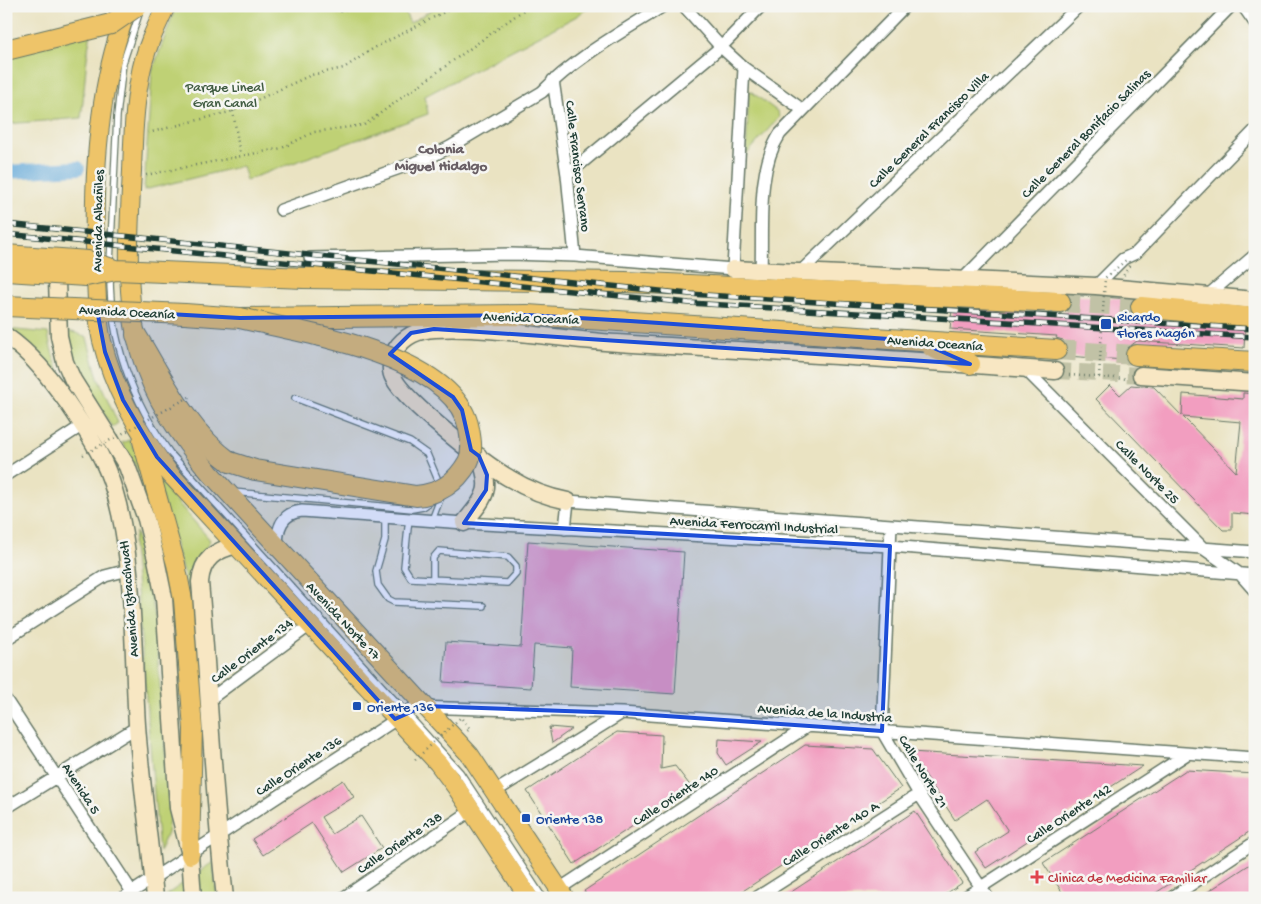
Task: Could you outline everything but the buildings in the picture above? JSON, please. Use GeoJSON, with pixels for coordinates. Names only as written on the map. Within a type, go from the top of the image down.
{"type":"FeatureCollection","features":[{"type":"Feature","properties":{"kind":"highway"},"geometry":{"type":"LineString","coordinates":[[6,50],[111,24],[137,6]]}},
{"type":"Feature","properties":{"kind":"highway"},"geometry":{"type":"LineString","coordinates":[[6,255],[88,261],[116,270]]}},
{"type":"Feature","properties":{"kind":"highway"},"geometry":{"type":"LineString","coordinates":[[625,282],[674,278],[726,279],[733,269]]}},
{"type":"Feature","properties":{"kind":"highway"},"geometry":{"type":"LineString","coordinates":[[6,271],[86,276],[116,270],[304,278],[625,282],[1060,302]]}},
{"type":"Feature","properties":{"kind":"highway","name":"Avenida Oceanía"},"geometry":{"type":"LineString","coordinates":[[6,306],[240,318],[527,315],[1056,350]]}},
{"type":"Feature","properties":{"kind":"highway"},"geometry":{"type":"LineString","coordinates":[[1141,307],[1255,318]]}},
{"type":"Feature","properties":{"kind":"highway"},"geometry":{"type":"LineString","coordinates":[[131,333],[195,428],[214,451],[230,462],[255,470],[416,496],[432,495],[450,485],[462,473],[471,457],[468,424],[453,397],[400,360],[360,346],[240,318]]}},
{"type":"Feature","properties":{"kind":"highway"},"geometry":{"type":"LineString","coordinates":[[918,342],[970,364]]}},
{"type":"Feature","properties":{"kind":"highway"},"geometry":{"type":"LineString","coordinates":[[1136,355],[1255,362]]}},
{"type":"Feature","properties":{"kind":"main road","name":"Avenida Albañiles"},"geometry":{"type":"LineString","coordinates":[[129,6],[109,70],[110,115],[97,316],[102,341],[123,400],[140,431]]}},
{"type":"Feature","properties":{"kind":"main road"},"geometry":{"type":"LineString","coordinates":[[131,333],[129,215],[133,136],[139,78],[144,58],[166,6]]}},
{"type":"Feature","properties":{"kind":"main road"},"geometry":{"type":"LineString","coordinates":[[6,248],[26,249],[47,261],[57,281],[59,336],[65,362],[73,380],[127,466],[146,519],[164,598],[178,808],[190,855]]}},
{"type":"Feature","properties":{"kind":"main road"},"geometry":{"type":"LineString","coordinates":[[733,269],[1096,286],[1255,300]]}},
{"type":"Feature","properties":{"kind":"main road","name":"Avenida Oceanía"},"geometry":{"type":"LineString","coordinates":[[568,501],[530,490],[507,478],[409,397],[393,378],[390,361],[398,346],[411,333],[434,329],[516,333],[607,343],[970,364],[1060,373]]}},
{"type":"Feature","properties":{"kind":"main road","name":"Avenida Norte 17"},"geometry":{"type":"LineString","coordinates":[[131,333],[170,418],[189,447],[417,705],[470,755],[560,895]]}},
{"type":"Feature","properties":{"kind":"main road","name":"Avenida Iztaccíhuatl"},"geometry":{"type":"LineString","coordinates":[[6,336],[33,359],[49,377],[83,425],[107,470],[116,496],[128,570],[138,727],[155,898]]}},
{"type":"Feature","properties":{"kind":"main road"},"geometry":{"type":"LineString","coordinates":[[1136,377],[1255,382]]}},
{"type":"Feature","properties":{"kind":"main road"},"geometry":{"type":"LineString","coordinates":[[140,431],[176,564],[183,600],[193,729],[190,855],[193,898]]}},
{"type":"Feature","properties":{"kind":"main road","name":"Avenida Norte 17"},"geometry":{"type":"LineString","coordinates":[[140,431],[172,474],[310,625],[400,716],[438,763],[472,810],[528,898]]}},
{"type":"Feature","properties":{"kind":"main road"},"geometry":{"type":"LineString","coordinates":[[464,523],[480,503],[486,490],[487,475],[479,456]]}},
{"type":"Feature","properties":{"kind":"main road"},"geometry":{"type":"LineString","coordinates":[[225,898],[218,835],[201,574],[206,560],[215,552],[238,545]]}},
{"type":"Feature","properties":{"kind":"street"},"geometry":{"type":"LineString","coordinates":[[281,210],[435,155],[542,92],[553,80],[612,38],[663,6]]}},
{"type":"Feature","properties":{"kind":"street"},"geometry":{"type":"LineString","coordinates":[[684,6],[721,47],[744,68],[803,110]]}},
{"type":"Feature","properties":{"kind":"street"},"geometry":{"type":"LineString","coordinates":[[567,175],[721,47],[761,6]]}},
{"type":"Feature","properties":{"kind":"street"},"geometry":{"type":"LineString","coordinates":[[761,270],[765,170],[771,148],[780,134],[905,6]]}},
{"type":"Feature","properties":{"kind":"street","name":"Calle General Francisco Villa"},"geometry":{"type":"LineString","coordinates":[[799,273],[1079,6]]}},
{"type":"Feature","properties":{"kind":"street","name":"Calle General Bonifacio Salinas"},"geometry":{"type":"LineString","coordinates":[[961,281],[1231,6]]}},
{"type":"Feature","properties":{"kind":"street"},"geometry":{"type":"LineString","coordinates":[[1243,6],[1255,23]]}},
{"type":"Feature","properties":{"kind":"street"},"geometry":{"type":"LineString","coordinates":[[310,258],[511,254],[575,256],[733,269],[744,68]]}},
{"type":"Feature","properties":{"kind":"street","name":"Calle Francisco Serrano"},"geometry":{"type":"LineString","coordinates":[[553,80],[567,175],[575,256]]}},
{"type":"Feature","properties":{"kind":"street"},"geometry":{"type":"LineString","coordinates":[[1096,286],[1123,259],[1136,253],[1255,130]]}},
{"type":"Feature","properties":{"kind":"street"},"geometry":{"type":"LineString","coordinates":[[1207,296],[1255,255]]}},
{"type":"Feature","properties":{"kind":"street","name":"Calle Norte 25"},"geometry":{"type":"LineString","coordinates":[[1024,368],[1204,549],[1240,574],[1255,591]]}},
{"type":"Feature","properties":{"kind":"street"},"geometry":{"type":"LineString","coordinates":[[6,475],[83,425]]}},
{"type":"Feature","properties":{"kind":"street"},"geometry":{"type":"LineString","coordinates":[[565,529],[568,501]]}},
{"type":"Feature","properties":{"kind":"street","name":"Avenida Ferrocarril Industrial"},"geometry":{"type":"LineString","coordinates":[[568,501],[1255,552]]}},
{"type":"Feature","properties":{"kind":"street","name":"Avenida Ferrocarril Industrial"},"geometry":{"type":"LineString","coordinates":[[276,547],[281,522],[296,511],[565,529],[890,546],[1255,575]]}},
{"type":"Feature","properties":{"kind":"street","name":"Calle Norte 21"},"geometry":{"type":"LineString","coordinates":[[891,525],[882,730],[919,794],[988,898]]}},
{"type":"Feature","properties":{"kind":"street"},"geometry":{"type":"LineString","coordinates":[[6,639],[105,576],[128,570]]}},
{"type":"Feature","properties":{"kind":"street","name":"Calle Oriente 134"},"geometry":{"type":"LineString","coordinates":[[210,699],[310,625]]}},
{"type":"Feature","properties":{"kind":"street","name":"Avenida 5"},"geometry":{"type":"LineString","coordinates":[[6,700],[56,776],[127,895]]}},
{"type":"Feature","properties":{"kind":"street"},"geometry":{"type":"LineString","coordinates":[[400,716],[417,705]]}},
{"type":"Feature","properties":{"kind":"street","name":"Avenida de la Industria"},"geometry":{"type":"LineString","coordinates":[[417,705],[622,713],[1255,758]]}},
{"type":"Feature","properties":{"kind":"street"},"geometry":{"type":"LineString","coordinates":[[494,792],[622,713]]}},
{"type":"Feature","properties":{"kind":"street","name":"Calle Oriente 136"},"geometry":{"type":"LineString","coordinates":[[127,895],[400,716]]}},
{"type":"Feature","properties":{"kind":"street","name":"Calle Oriente 140"},"geometry":{"type":"LineString","coordinates":[[560,895],[808,726]]}},
{"type":"Feature","properties":{"kind":"street"},"geometry":{"type":"LineString","coordinates":[[6,808],[138,727]]}},
{"type":"Feature","properties":{"kind":"street","name":"Calle Oriente 142"},"geometry":{"type":"LineString","coordinates":[[964,898],[1187,754]]}},
{"type":"Feature","properties":{"kind":"street","name":"Calle Oriente 140 A"},"geometry":{"type":"LineString","coordinates":[[756,898],[919,794]]}},
{"type":"Feature","properties":{"kind":"street","name":"Calle Oriente 138"},"geometry":{"type":"LineString","coordinates":[[343,898],[472,810]]}},
{"type":"Feature","properties":{"kind":"street"},"geometry":{"type":"LineString","coordinates":[[1170,898],[1255,842]]}},
{"type":"Feature","properties":{"kind":"lane"},"geometry":{"type":"LineString","coordinates":[[110,115],[123,63],[142,6]]}},
{"type":"Feature","properties":{"kind":"lane"},"geometry":{"type":"LineString","coordinates":[[144,38],[159,6]]}},
{"type":"Feature","properties":{"kind":"lane"},"geometry":{"type":"LineString","coordinates":[[103,218],[114,328],[131,388],[148,420],[170,453],[400,716],[460,772],[543,898]]}},
{"type":"Feature","properties":{"kind":"lane"},"geometry":{"type":"LineString","coordinates":[[122,240],[131,333],[149,394],[182,447],[252,529],[400,690]]}},
{"type":"Feature","properties":{"kind":"lane"},"geometry":{"type":"LineString","coordinates":[[28,265],[47,275],[58,291]]}},
{"type":"Feature","properties":{"kind":"lane"},"geometry":{"type":"LineString","coordinates":[[294,398],[410,442],[427,454],[442,492],[442,500],[432,520]]}},
{"type":"Feature","properties":{"kind":"lane"},"geometry":{"type":"LineString","coordinates":[[226,491],[412,509],[429,504],[442,492]]}},
{"type":"Feature","properties":{"kind":"lane"},"geometry":{"type":"LineString","coordinates":[[385,516],[384,540],[376,571],[378,585],[388,599],[394,602],[483,606]]}},
{"type":"Feature","properties":{"kind":"lane"},"geometry":{"type":"LineString","coordinates":[[409,518],[404,567],[406,573],[411,578],[507,583],[516,573],[516,566],[508,557],[439,551],[433,558],[433,579]]}},
{"type":"Feature","properties":{"kind":"lane"},"geometry":{"type":"LineString","coordinates":[[417,705],[456,751]]}},
{"type":"Feature","properties":{"kind":"lane"},"geometry":{"type":"LineString","coordinates":[[466,763],[560,895]]}},
{"type":"Feature","properties":{"kind":"path"},"geometry":{"type":"LineString","coordinates":[[333,6],[338,12],[359,6]]}},
{"type":"Feature","properties":{"kind":"path"},"geometry":{"type":"LineString","coordinates":[[133,136],[233,111],[311,75],[344,68],[374,48],[456,6]]}},
{"type":"Feature","properties":{"kind":"path"},"geometry":{"type":"LineString","coordinates":[[131,177],[282,148],[314,132],[364,124],[529,6]]}},
{"type":"Feature","properties":{"kind":"path"},"geometry":{"type":"LineString","coordinates":[[233,111],[240,155]]}},
{"type":"Feature","properties":{"kind":"path"},"geometry":{"type":"LineString","coordinates":[[1100,377],[1105,278],[1125,260],[1128,260],[1130,264],[1122,278]]}},
{"type":"Feature","properties":{"kind":"path"},"geometry":{"type":"LineString","coordinates":[[1060,373],[1100,377],[1136,377]]}},
{"type":"Feature","properties":{"kind":"path"},"geometry":{"type":"LineString","coordinates":[[83,455],[191,396]]}},
{"type":"Feature","properties":{"kind":"path"},"geometry":{"type":"LineString","coordinates":[[415,760],[460,718],[470,728]]}},
{"type":"Feature","properties":{"kind":"highlighted area"},"geometry":{"type":"Polygon","coordinates":[[[97,310],[240,318],[527,315],[630,321],[918,341],[970,364],[434,329],[411,333],[390,354],[453,397],[462,410],[471,450],[479,456],[487,475],[486,490],[464,523],[890,546],[882,731],[622,713],[424,706],[395,719],[157,457],[123,400],[105,352],[97,310]]]}},
{"type":"Feature","properties":{"kind":"green space","name":"Parque Lineal Gran Canal"},"geometry":{"type":"Polygon","coordinates":[[[176,6],[402,6],[410,23],[438,6],[591,6],[575,17],[425,96],[428,114],[246,180],[242,166],[144,190],[152,72],[176,6]]]}},
{"type":"Feature","properties":{"kind":"green space"},"geometry":{"type":"Polygon","coordinates":[[[91,33],[87,54],[81,118],[6,124],[6,47],[91,33]]]}},
{"type":"Feature","properties":{"kind":"green space"},"geometry":{"type":"Polygon","coordinates":[[[749,90],[778,112],[779,117],[746,155],[749,90]]]}},
{"type":"Feature","properties":{"kind":"green space"},"geometry":{"type":"Polygon","coordinates":[[[6,329],[48,333],[60,373],[97,433],[6,329]]]}},
{"type":"Feature","properties":{"kind":"green space"},"geometry":{"type":"Polygon","coordinates":[[[66,331],[87,338],[98,378],[118,423],[112,427],[72,357],[66,331]]]}},
{"type":"Feature","properties":{"kind":"green space"},"geometry":{"type":"Polygon","coordinates":[[[129,440],[138,454],[144,480],[122,443],[129,440]]]}},
{"type":"Feature","properties":{"kind":"green space"},"geometry":{"type":"Polygon","coordinates":[[[156,477],[210,540],[198,565],[189,594],[156,477]]]}},
{"type":"Feature","properties":{"kind":"green space"},"geometry":{"type":"Polygon","coordinates":[[[136,532],[154,611],[170,812],[167,833],[159,852],[133,543],[136,532]]]}},
{"type":"Feature","properties":{"kind":"green space"},"geometry":{"type":"Polygon","coordinates":[[[213,862],[217,898],[162,898],[213,862]]]}},
{"type":"Feature","properties":{"kind":"waterway"},"geometry":{"type":"LineString","coordinates":[[6,172],[78,168]]}},
{"type":"Feature","properties":{"kind":"tunnel"},"geometry":{"type":"LineString","coordinates":[[1060,302],[1141,307]]}},
{"type":"Feature","properties":{"kind":"tunnel"},"geometry":{"type":"LineString","coordinates":[[1056,350],[1136,355]]}},
{"type":"Feature","properties":{"kind":"tunnel"},"geometry":{"type":"LineString","coordinates":[[1055,371],[1141,375]]}},
{"type":"Feature","properties":{"kind":"railway"},"geometry":{"type":"LineString","coordinates":[[6,224],[689,294],[1255,329]]}},
{"type":"Feature","properties":{"kind":"railway"},"geometry":{"type":"LineString","coordinates":[[6,234],[689,303],[1255,337]]}},
{"type":"Feature","properties":{"kind":"place","name":"Ricardo Flores Magón"},"geometry":{"type":"Point","coordinates":[1106,324]}},
{"type":"Feature","properties":{"kind":"place","name":"Oriente 136"},"geometry":{"type":"Point","coordinates":[357,706]}},
{"type":"Feature","properties":{"kind":"place","name":"Oriente 138"},"geometry":{"type":"Point","coordinates":[526,818]}},
{"type":"Feature","properties":{"kind":"place","name":"Clinica de Medicina Familiar"},"geometry":{"type":"Point","coordinates":[1037,877]}},
{"type":"Feature","properties":{"kind":"district","name":"Colonia Miguel Hidalgo"},"geometry":{"type":"Point","coordinates":[441,156]}}]}
